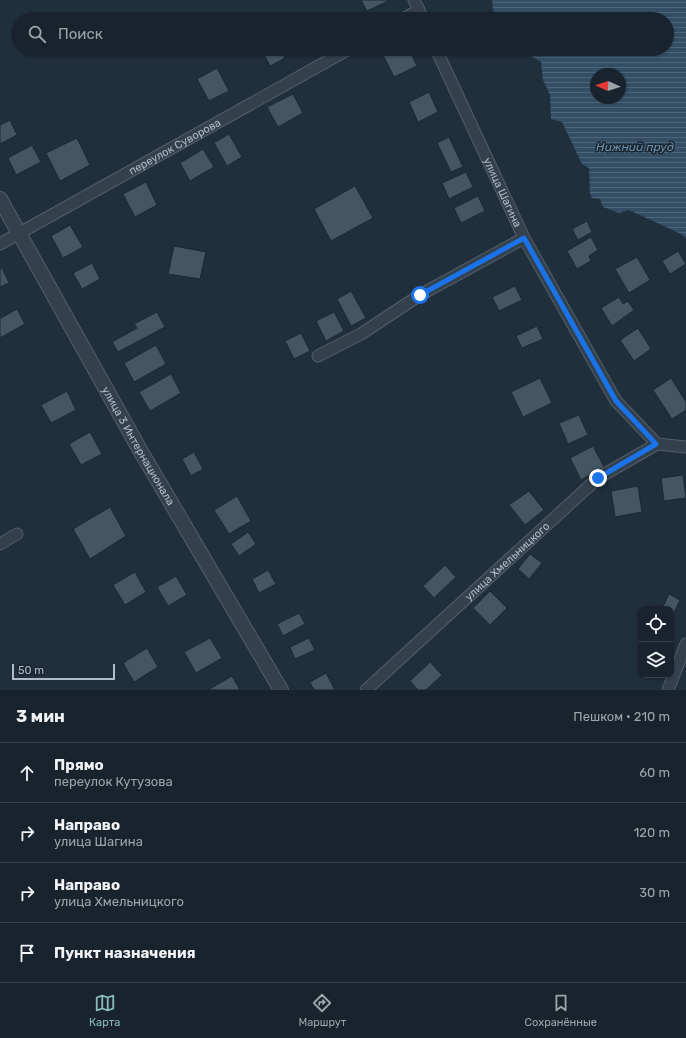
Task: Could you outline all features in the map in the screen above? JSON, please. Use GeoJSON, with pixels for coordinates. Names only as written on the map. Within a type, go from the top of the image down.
{"type":"FeatureCollection","features":[{"type":"Feature","properties":{"kind":"street","name":"переулок Суворова"},"geometry":{"type":"LineString","coordinates":[[0,244],[337,56]]}},
{"type":"Feature","properties":{"kind":"street","name":"улица Шагина"},"geometry":{"type":"LineString","coordinates":[[439,56],[524,238],[616,401],[656,444]]}},
{"type":"Feature","properties":{"kind":"street","name":"улица 3 Интернационала"},"geometry":{"type":"LineString","coordinates":[[0,199],[140,450],[281,690]]}},
{"type":"Feature","properties":{"kind":"street"},"geometry":{"type":"LineString","coordinates":[[318,356],[361,334],[420,295],[524,238]]}},
{"type":"Feature","properties":{"kind":"street"},"geometry":{"type":"LineString","coordinates":[[656,444],[686,447]]}},
{"type":"Feature","properties":{"kind":"street","name":"улица Хмельницкого"},"geometry":{"type":"LineString","coordinates":[[366,690],[598,478],[656,444]]}},
{"type":"Feature","properties":{"kind":"street"},"geometry":{"type":"LineString","coordinates":[[0,544],[17,534]]}},
{"type":"Feature","properties":{"kind":"street"},"geometry":{"type":"LineString","coordinates":[[668,690],[686,644]]}},
{"type":"Feature","properties":{"kind":"water","name":"Нижний пруд"},"geometry":{"type":"Polygon","coordinates":[[[492,0],[686,0],[686,238],[681,234],[629,210],[619,213],[603,207],[600,199],[592,198],[590,194],[589,168],[582,164],[562,122],[551,119],[550,95],[543,80],[541,62],[530,56],[674,56],[674,12],[494,12],[492,0]]]}},
{"type":"Feature","properties":{"kind":"building"},"geometry":{"type":"Polygon","coordinates":[[[361,0],[387,0],[388,1],[367,11],[361,0]]]}},
{"type":"Feature","properties":{"kind":"building"},"geometry":{"type":"Polygon","coordinates":[[[265,56],[284,56],[285,58],[270,66],[265,56]]]}},
{"type":"Feature","properties":{"kind":"building"},"geometry":{"type":"Polygon","coordinates":[[[384,56],[412,56],[417,66],[394,77],[384,56]]]}},
{"type":"Feature","properties":{"kind":"building"},"geometry":{"type":"Polygon","coordinates":[[[217,68],[229,91],[209,101],[197,79],[217,68]]]}},
{"type":"Feature","properties":{"kind":"building"},"geometry":{"type":"Polygon","coordinates":[[[429,92],[438,112],[418,122],[409,102],[429,92]]]}},
{"type":"Feature","properties":{"kind":"building"},"geometry":{"type":"Polygon","coordinates":[[[293,94],[303,113],[278,127],[267,107],[293,94]]]}},
{"type":"Feature","properties":{"kind":"building"},"geometry":{"type":"Polygon","coordinates":[[[10,120],[17,135],[0,144],[0,125],[10,120]]]}},
{"type":"Feature","properties":{"kind":"building"},"geometry":{"type":"Polygon","coordinates":[[[229,134],[242,157],[227,166],[214,143],[229,134]]]}},
{"type":"Feature","properties":{"kind":"building"},"geometry":{"type":"Polygon","coordinates":[[[449,137],[463,167],[451,172],[437,143],[449,137]]]}},
{"type":"Feature","properties":{"kind":"building"},"geometry":{"type":"Polygon","coordinates":[[[77,138],[90,165],[60,181],[46,153],[77,138]]]}},
{"type":"Feature","properties":{"kind":"building"},"geometry":{"type":"Polygon","coordinates":[[[32,145],[41,162],[16,175],[8,158],[32,145]]]}},
{"type":"Feature","properties":{"kind":"building"},"geometry":{"type":"Polygon","coordinates":[[[203,149],[214,167],[190,181],[180,163],[203,149]]]}},
{"type":"Feature","properties":{"kind":"building"},"geometry":{"type":"Polygon","coordinates":[[[466,172],[473,187],[449,199],[442,183],[466,172]]]}},
{"type":"Feature","properties":{"kind":"building"},"geometry":{"type":"Polygon","coordinates":[[[146,182],[157,205],[135,217],[123,194],[146,182]]]}},
{"type":"Feature","properties":{"kind":"building"},"geometry":{"type":"Polygon","coordinates":[[[355,186],[373,218],[331,241],[314,209],[355,186]]]}},
{"type":"Feature","properties":{"kind":"building"},"geometry":{"type":"Polygon","coordinates":[[[478,196],[485,211],[461,223],[454,208],[478,196]]]}},
{"type":"Feature","properties":{"kind":"building"},"geometry":{"type":"Polygon","coordinates":[[[587,221],[592,232],[578,240],[572,229],[587,221]]]}},
{"type":"Feature","properties":{"kind":"building"},"geometry":{"type":"Polygon","coordinates":[[[70,225],[83,247],[63,258],[51,236],[70,225]]]}},
{"type":"Feature","properties":{"kind":"building"},"geometry":{"type":"Polygon","coordinates":[[[591,237],[598,250],[589,256],[591,261],[577,269],[567,251],[591,237]]]}},
{"type":"Feature","properties":{"kind":"building"},"geometry":{"type":"Polygon","coordinates":[[[174,246],[206,252],[200,279],[168,274],[174,246]]]}},
{"type":"Feature","properties":{"kind":"building"},"geometry":{"type":"Polygon","coordinates":[[[678,251],[686,264],[670,274],[662,261],[678,251]]]}},
{"type":"Feature","properties":{"kind":"building"},"geometry":{"type":"Polygon","coordinates":[[[637,257],[650,280],[629,293],[615,269],[637,257]]]}},
{"type":"Feature","properties":{"kind":"building"},"geometry":{"type":"Polygon","coordinates":[[[92,263],[100,279],[82,289],[73,273],[92,263]]]}},
{"type":"Feature","properties":{"kind":"building"},"geometry":{"type":"Polygon","coordinates":[[[2,268],[9,283],[0,287],[0,269],[2,268]]]}},
{"type":"Feature","properties":{"kind":"building"},"geometry":{"type":"Polygon","coordinates":[[[515,286],[522,300],[499,311],[492,297],[515,286]]]}},
{"type":"Feature","properties":{"kind":"building"},"geometry":{"type":"Polygon","coordinates":[[[351,291],[366,318],[351,326],[337,299],[351,291]]]}},
{"type":"Feature","properties":{"kind":"building"},"geometry":{"type":"Polygon","coordinates":[[[619,297],[623,304],[628,301],[634,310],[612,326],[601,308],[619,297]]]}},
{"type":"Feature","properties":{"kind":"building"},"geometry":{"type":"Polygon","coordinates":[[[17,309],[25,324],[0,338],[0,316],[1,318],[17,309]]]}},
{"type":"Feature","properties":{"kind":"building"},"geometry":{"type":"Polygon","coordinates":[[[157,312],[165,327],[118,352],[112,342],[137,328],[134,324],[157,312]]]}},
{"type":"Feature","properties":{"kind":"building"},"geometry":{"type":"Polygon","coordinates":[[[334,312],[344,331],[326,341],[316,321],[334,312]]]}},
{"type":"Feature","properties":{"kind":"building"},"geometry":{"type":"Polygon","coordinates":[[[537,326],[543,339],[522,348],[516,336],[537,326]]]}},
{"type":"Feature","properties":{"kind":"building"},"geometry":{"type":"Polygon","coordinates":[[[638,328],[651,349],[634,361],[620,340],[638,328]]]}},
{"type":"Feature","properties":{"kind":"building"},"geometry":{"type":"Polygon","coordinates":[[[301,333],[310,351],[294,359],[285,341],[301,333]]]}},
{"type":"Feature","properties":{"kind":"building"},"geometry":{"type":"Polygon","coordinates":[[[156,345],[166,364],[134,382],[124,363],[156,345]]]}},
{"type":"Feature","properties":{"kind":"building"},"geometry":{"type":"Polygon","coordinates":[[[171,374],[181,393],[150,411],[139,392],[171,374]]]}},
{"type":"Feature","properties":{"kind":"building"},"geometry":{"type":"Polygon","coordinates":[[[540,378],[552,403],[523,417],[511,392],[540,378]]]}},
{"type":"Feature","properties":{"kind":"building"},"geometry":{"type":"Polygon","coordinates":[[[671,378],[686,402],[686,410],[672,419],[653,390],[671,378]]]}},
{"type":"Feature","properties":{"kind":"building"},"geometry":{"type":"Polygon","coordinates":[[[67,391],[76,410],[51,423],[41,405],[67,391]]]}},
{"type":"Feature","properties":{"kind":"building"},"geometry":{"type":"Polygon","coordinates":[[[579,415],[588,435],[568,444],[559,423],[579,415]]]}},
{"type":"Feature","properties":{"kind":"building"},"geometry":{"type":"Polygon","coordinates":[[[90,432],[102,454],[81,465],[69,444],[90,432]]]}},
{"type":"Feature","properties":{"kind":"building"},"geometry":{"type":"Polygon","coordinates":[[[593,446],[604,467],[581,480],[570,458],[593,446]]]}},
{"type":"Feature","properties":{"kind":"building"},"geometry":{"type":"Polygon","coordinates":[[[194,452],[203,469],[191,476],[182,459],[194,452]]]}},
{"type":"Feature","properties":{"kind":"building"},"geometry":{"type":"Polygon","coordinates":[[[683,475],[686,498],[664,501],[661,478],[683,475]]]}},
{"type":"Feature","properties":{"kind":"building"},"geometry":{"type":"Polygon","coordinates":[[[638,486],[642,512],[615,517],[611,491],[638,486]]]}},
{"type":"Feature","properties":{"kind":"building"},"geometry":{"type":"Polygon","coordinates":[[[529,491],[544,510],[525,525],[509,505],[529,491]]]}},
{"type":"Feature","properties":{"kind":"building"},"geometry":{"type":"Polygon","coordinates":[[[237,496],[251,521],[229,534],[214,510],[237,496]]]}},
{"type":"Feature","properties":{"kind":"building"},"geometry":{"type":"Polygon","coordinates":[[[110,507],[126,536],[90,559],[73,529],[110,507]]]}},
{"type":"Feature","properties":{"kind":"building"},"geometry":{"type":"Polygon","coordinates":[[[248,532],[256,544],[239,556],[231,544],[248,532]]]}},
{"type":"Feature","properties":{"kind":"building"},"geometry":{"type":"Polygon","coordinates":[[[530,554],[542,563],[529,579],[518,569],[530,554]]]}},
{"type":"Feature","properties":{"kind":"building"},"geometry":{"type":"Polygon","coordinates":[[[445,565],[456,577],[434,598],[423,586],[445,565]]]}},
{"type":"Feature","properties":{"kind":"building"},"geometry":{"type":"Polygon","coordinates":[[[268,570],[276,584],[259,593],[252,579],[268,570]]]}},
{"type":"Feature","properties":{"kind":"building"},"geometry":{"type":"Polygon","coordinates":[[[135,572],[146,592],[125,605],[113,585],[135,572]]]}},
{"type":"Feature","properties":{"kind":"building"},"geometry":{"type":"Polygon","coordinates":[[[176,576],[187,595],[168,606],[157,587],[176,576]]]}},
{"type":"Feature","properties":{"kind":"building"},"geometry":{"type":"Polygon","coordinates":[[[490,591],[507,608],[490,625],[473,608],[490,591]]]}},
{"type":"Feature","properties":{"kind":"building"},"geometry":{"type":"Polygon","coordinates":[[[669,594],[680,600],[674,613],[674,606],[663,606],[669,594]]]}},
{"type":"Feature","properties":{"kind":"building"},"geometry":{"type":"Polygon","coordinates":[[[299,613],[305,624],[283,636],[277,624],[299,613]]]}},
{"type":"Feature","properties":{"kind":"building"},"geometry":{"type":"Polygon","coordinates":[[[210,638],[222,658],[196,673],[184,652],[210,638]]]}},
{"type":"Feature","properties":{"kind":"building"},"geometry":{"type":"Polygon","coordinates":[[[309,638],[315,650],[295,659],[290,647],[309,638]]]}},
{"type":"Feature","properties":{"kind":"building"},"geometry":{"type":"Polygon","coordinates":[[[147,648],[158,667],[134,682],[123,663],[147,648]]]}},
{"type":"Feature","properties":{"kind":"building"},"geometry":{"type":"Polygon","coordinates":[[[430,662],[442,675],[426,690],[418,690],[410,681],[430,662]]]}},
{"type":"Feature","properties":{"kind":"building"},"geometry":{"type":"Polygon","coordinates":[[[326,673],[335,690],[314,690],[310,682],[326,673]]]}},
{"type":"Feature","properties":{"kind":"building"},"geometry":{"type":"Polygon","coordinates":[[[232,676],[240,690],[208,690],[232,676]]]}},
{"type":"Feature","properties":{"kind":"route"},"geometry":{"type":"LineString","coordinates":[[420,295],[524,238],[616,401],[656,444],[598,478]]}}]}
